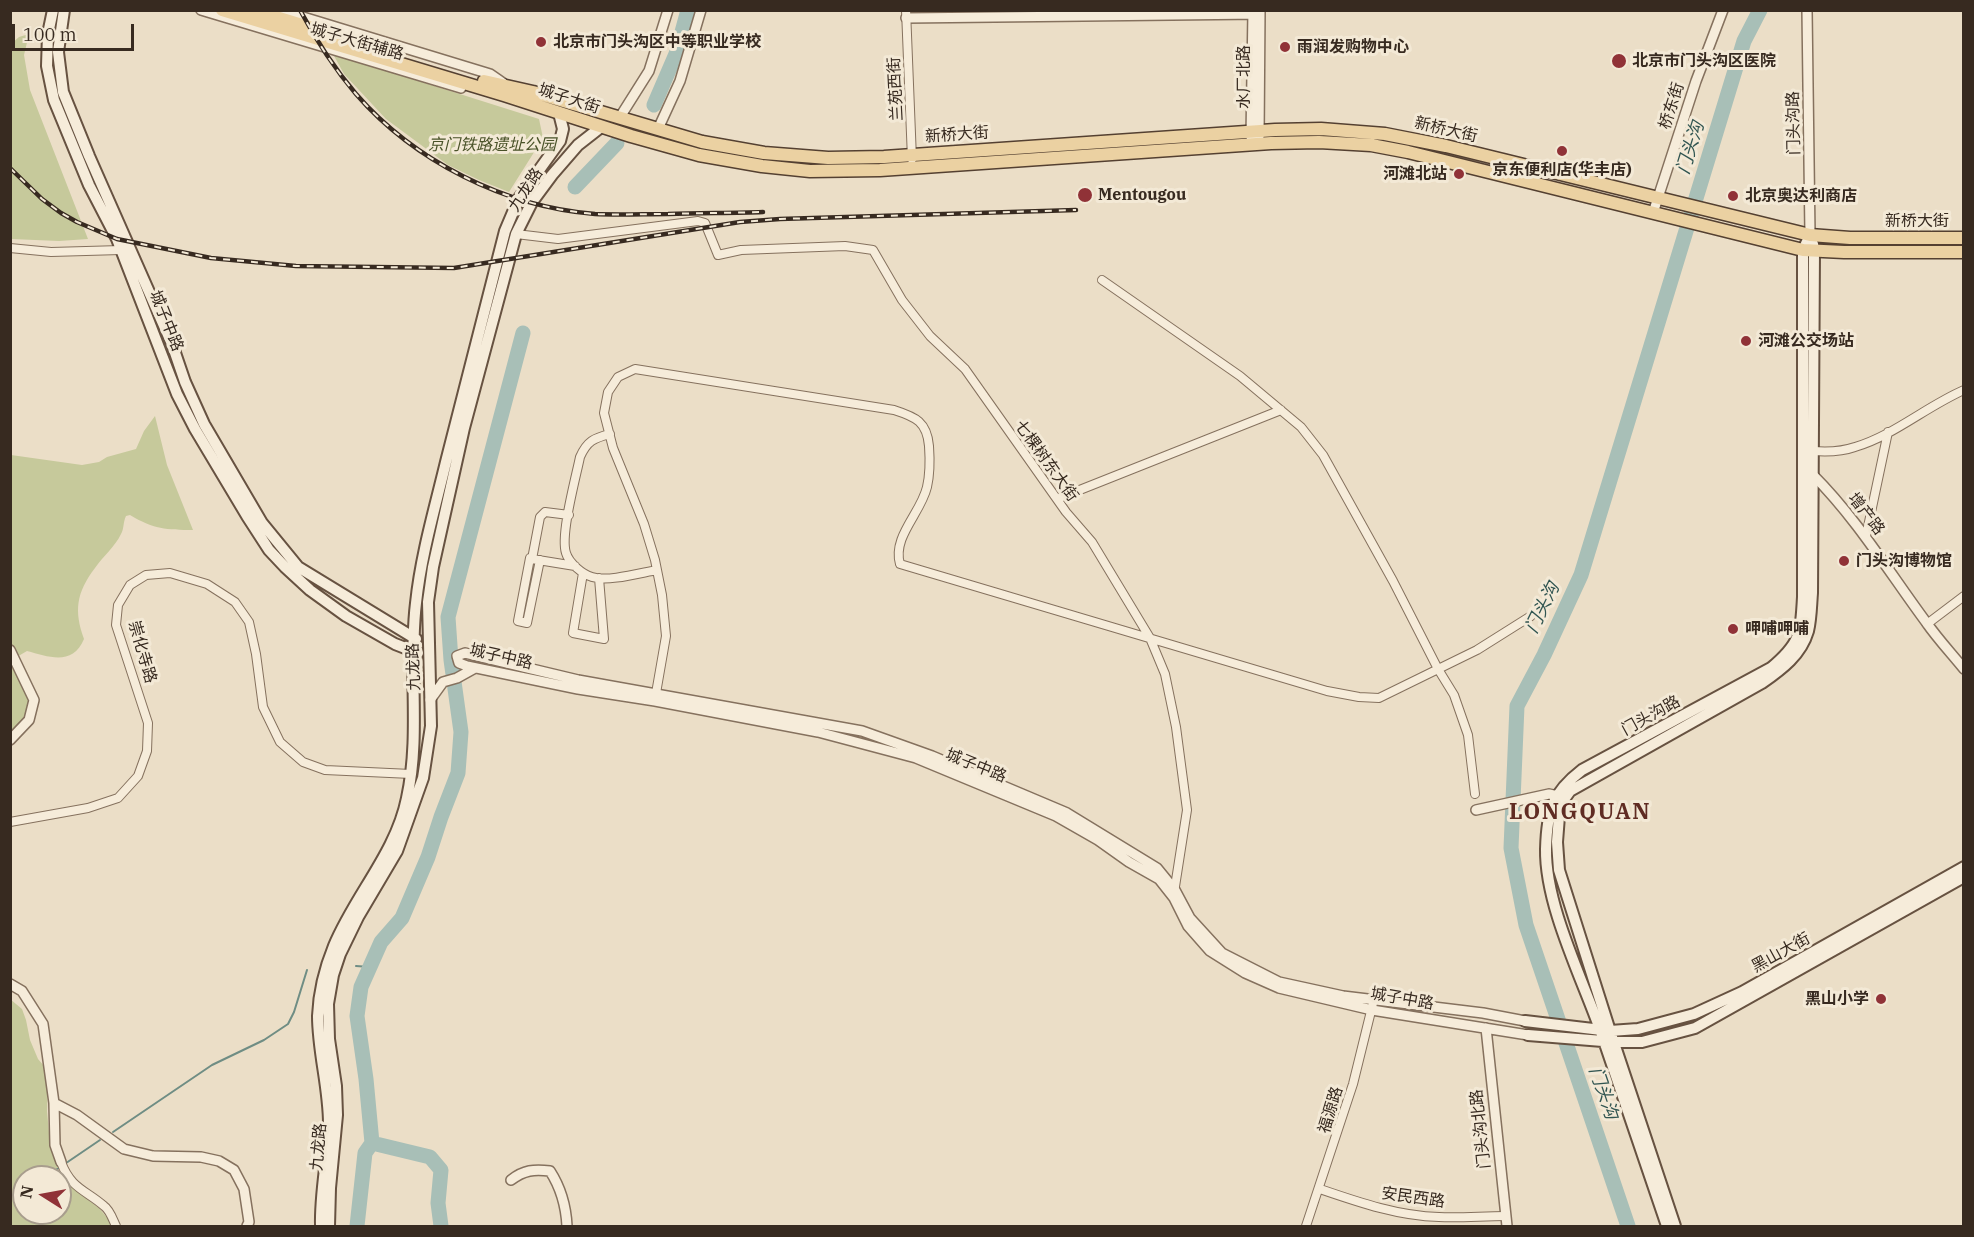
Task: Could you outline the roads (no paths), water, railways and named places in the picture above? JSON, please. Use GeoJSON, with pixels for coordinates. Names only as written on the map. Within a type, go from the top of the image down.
{"type":"FeatureCollection","features":[{"type":"Feature","properties":{"kind":"main road","name":"城子中路"},"geometry":{"type":"LineString","coordinates":[[52,10],[48,34],[47,66],[54,100],[89,185],[121,250],[177,394],[220,473],[269,550],[310,590],[345,616],[428,657]]}},
{"type":"Feature","properties":{"kind":"main road","name":"城子中路"},"geometry":{"type":"LineString","coordinates":[[64,10],[58,52],[63,92],[172,344],[185,382],[204,424],[262,523],[298,567],[413,638],[428,644]]}},
{"type":"Feature","properties":{"kind":"main road","name":"城子大街"},"geometry":{"type":"LineString","coordinates":[[222,10],[506,91],[620,117],[702,142],[764,153],[912,161]]}},
{"type":"Feature","properties":{"kind":"main road","name":"城子大街"},"geometry":{"type":"LineString","coordinates":[[253,10],[506,91],[601,127],[699,155],[762,166],[810,171],[879,170],[912,161]]}},
{"type":"Feature","properties":{"kind":"main road","name":"九龙路"},"geometry":{"type":"LineString","coordinates":[[321,1227],[328,1116],[320,1037],[320,995],[334,946],[345,922],[382,862],[407,801],[414,721],[413,638],[416,601],[428,536],[505,231],[519,198],[560,141],[563,129],[559,113]]}},
{"type":"Feature","properties":{"kind":"main road","name":"九龙路"},"geometry":{"type":"LineString","coordinates":[[329,1227],[337,1115],[336,1086],[329,1039],[328,1004],[333,975],[349,936],[397,851],[423,778],[431,726],[428,602],[432,567],[464,428],[516,234],[532,202],[552,175],[578,145],[601,127]]}},
{"type":"Feature","properties":{"kind":"main road","name":"新桥大街"},"geometry":{"type":"LineString","coordinates":[[912,161],[1255,138],[1321,129],[1385,134],[1446,146],[1810,235],[1850,238],[1964,238]]}},
{"type":"Feature","properties":{"kind":"main road","name":"新桥大街"},"geometry":{"type":"LineString","coordinates":[[1255,138],[1380,147],[1442,159],[1678,220],[1809,250],[1964,252]]}},
{"type":"Feature","properties":{"kind":"main road","name":"门头沟路"},"geometry":{"type":"LineString","coordinates":[[1562,796],[1762,683],[1784,668],[1798,651],[1808,631],[1812,593],[1808,475],[1810,235]]}},
{"type":"Feature","properties":{"kind":"main road","name":"门头沟路"},"geometry":{"type":"LineString","coordinates":[[1808,475],[1813,452],[1809,250]]}},
{"type":"Feature","properties":{"kind":"main road"},"geometry":{"type":"LineString","coordinates":[[1562,796],[1557,842],[1559,870],[1605,1030],[1667,1227]]}},
{"type":"Feature","properties":{"kind":"main road","name":"黑山大街"},"geometry":{"type":"LineString","coordinates":[[1525,1021],[1605,1030],[1638,1029],[1694,1014],[1742,992],[1964,867]]}},
{"type":"Feature","properties":{"kind":"main road","name":"黑山大街"},"geometry":{"type":"LineString","coordinates":[[1609,1042],[1642,1042],[1695,1028],[1964,878]]}},
{"type":"Feature","properties":{"kind":"main road","name":"城子中路"},"geometry":{"type":"LineString","coordinates":[[1528,1035],[1609,1042]]}},
{"type":"Feature","properties":{"kind":"main road"},"geometry":{"type":"LineString","coordinates":[[1609,1042],[1675,1227]]}},
{"type":"Feature","properties":{"kind":"street","name":"城子大街辅路"},"geometry":{"type":"LineString","coordinates":[[201,10],[489,96],[506,91],[490,74],[280,10]]}},
{"type":"Feature","properties":{"kind":"street"},"geometry":{"type":"LineString","coordinates":[[620,117],[649,71],[668,10]]}},
{"type":"Feature","properties":{"kind":"street"},"geometry":{"type":"LineString","coordinates":[[658,129],[680,81],[701,10]]}},
{"type":"Feature","properties":{"kind":"street","name":"桥东街"},"geometry":{"type":"LineString","coordinates":[[1653,213],[1689,102],[1723,10]]}},
{"type":"Feature","properties":{"kind":"street","name":"门头沟路"},"geometry":{"type":"LineString","coordinates":[[1807,10],[1810,235]]}},
{"type":"Feature","properties":{"kind":"street"},"geometry":{"type":"LineString","coordinates":[[906,14],[1256,12]]}},
{"type":"Feature","properties":{"kind":"street","name":"水厂北路"},"geometry":{"type":"LineString","coordinates":[[1255,138],[1256,12]]}},
{"type":"Feature","properties":{"kind":"street","name":"兰苑西街"},"geometry":{"type":"LineString","coordinates":[[906,14],[912,161]]}},
{"type":"Feature","properties":{"kind":"street","name":"七棵树东大街"},"geometry":{"type":"LineString","coordinates":[[516,234],[558,239],[698,221],[705,223],[718,255],[741,250],[845,246],[873,250],[902,300],[930,336],[965,369],[1057,499],[1092,542],[1150,638],[1165,674],[1176,727],[1187,810],[1174,894]]}},
{"type":"Feature","properties":{"kind":"street"},"geometry":{"type":"LineString","coordinates":[[10,248],[51,252],[121,250]]}},
{"type":"Feature","properties":{"kind":"street"},"geometry":{"type":"LineString","coordinates":[[1102,280],[1240,376],[1301,427],[1323,455],[1454,695],[1468,735],[1475,794]]}},
{"type":"Feature","properties":{"kind":"street"},"geometry":{"type":"LineString","coordinates":[[656,697],[666,636],[662,595],[644,524],[613,448],[604,413],[608,392],[618,377],[635,369],[894,410],[914,417],[928,433],[931,461],[927,489],[901,540],[897,554],[900,564],[1327,691],[1379,698],[1477,650],[1531,616]]}},
{"type":"Feature","properties":{"kind":"street"},"geometry":{"type":"LineString","coordinates":[[1813,452],[1834,452],[1856,447],[1964,390]]}},
{"type":"Feature","properties":{"kind":"street"},"geometry":{"type":"LineString","coordinates":[[1057,499],[1281,410]]}},
{"type":"Feature","properties":{"kind":"street"},"geometry":{"type":"LineString","coordinates":[[1866,536],[1888,432]]}},
{"type":"Feature","properties":{"kind":"street"},"geometry":{"type":"LineString","coordinates":[[610,434],[593,439],[585,446],[580,457],[569,515],[565,552],[575,566],[592,578],[657,570]]}},
{"type":"Feature","properties":{"kind":"street","name":"增产路"},"geometry":{"type":"LineString","coordinates":[[1808,475],[1866,536],[1927,624],[1964,669]]}},
{"type":"Feature","properties":{"kind":"street"},"geometry":{"type":"LineString","coordinates":[[536,559],[518,621],[527,623],[536,559],[540,517],[545,512],[569,515]]}},
{"type":"Feature","properties":{"kind":"street"},"geometry":{"type":"LineString","coordinates":[[558,563],[566,534]]}},
{"type":"Feature","properties":{"kind":"street"},"geometry":{"type":"LineString","coordinates":[[536,559],[575,566]]}},
{"type":"Feature","properties":{"kind":"street","name":"崇化寺路"},"geometry":{"type":"LineString","coordinates":[[10,822],[88,808],[118,798],[138,776],[147,751],[148,723],[116,625],[118,605],[130,585],[146,574],[171,573],[207,584],[235,602],[249,622],[263,707],[280,742],[303,762],[325,770],[411,774]]}},
{"type":"Feature","properties":{"kind":"street"},"geometry":{"type":"LineString","coordinates":[[584,573],[573,633],[604,639],[599,578]]}},
{"type":"Feature","properties":{"kind":"street"},"geometry":{"type":"LineString","coordinates":[[1927,624],[1964,596]]}},
{"type":"Feature","properties":{"kind":"street"},"geometry":{"type":"LineString","coordinates":[[10,650],[34,700],[29,720],[10,740]]}},
{"type":"Feature","properties":{"kind":"street","name":"城子中路"},"geometry":{"type":"LineString","coordinates":[[656,697],[578,689],[475,668],[459,663],[457,656],[465,653],[818,732],[915,758],[1056,816],[1098,840],[1129,862],[1159,879],[1222,953],[1279,982],[1343,996],[1483,1013],[1525,1021]]}},
{"type":"Feature","properties":{"kind":"street"},"geometry":{"type":"LineString","coordinates":[[430,700],[444,682],[475,668]]}},
{"type":"Feature","properties":{"kind":"street"},"geometry":{"type":"LineString","coordinates":[[1476,810],[1549,795],[1562,796]]}},
{"type":"Feature","properties":{"kind":"street","name":"城子中路"},"geometry":{"type":"LineString","coordinates":[[1174,894],[1188,926],[1210,951],[1245,973],[1279,988],[1372,1010],[1528,1035]]}},
{"type":"Feature","properties":{"kind":"street"},"geometry":{"type":"LineString","coordinates":[[10,984],[22,991],[44,1024],[54,1103],[55,1145],[63,1165]]}},
{"type":"Feature","properties":{"kind":"street","name":"福源路"},"geometry":{"type":"LineString","coordinates":[[1306,1227],[1353,1084],[1374,999]]}},
{"type":"Feature","properties":{"kind":"street","name":"门头沟北路"},"geometry":{"type":"LineString","coordinates":[[1486,1028],[1507,1227]]}},
{"type":"Feature","properties":{"kind":"street"},"geometry":{"type":"LineString","coordinates":[[54,1103],[77,1115],[124,1149],[153,1156],[201,1157],[219,1161],[234,1170],[244,1189],[249,1222],[247,1227]]}},
{"type":"Feature","properties":{"kind":"street"},"geometry":{"type":"LineString","coordinates":[[511,1180],[521,1172],[534,1169],[550,1171],[558,1183],[566,1209],[567,1227]]}},
{"type":"Feature","properties":{"kind":"street"},"geometry":{"type":"LineString","coordinates":[[72,1178],[82,1192],[106,1207],[116,1227]]}},
{"type":"Feature","properties":{"kind":"street","name":"安民西路"},"geometry":{"type":"LineString","coordinates":[[1320,1189],[1360,1203],[1400,1213],[1438,1217],[1505,1216]]}},
{"type":"Feature","properties":{"kind":"waterway"},"geometry":{"type":"LineString","coordinates":[[654,105],[676,54],[688,10]]}},
{"type":"Feature","properties":{"kind":"waterway","name":"门头沟"},"geometry":{"type":"LineString","coordinates":[[1628,1226],[1526,925],[1511,848],[1517,706],[1544,655],[1581,575],[1744,41],[1760,10]]}},
{"type":"Feature","properties":{"kind":"waterway"},"geometry":{"type":"LineString","coordinates":[[575,187],[617,143]]}},
{"type":"Feature","properties":{"kind":"waterway"},"geometry":{"type":"LineString","coordinates":[[357,1226],[365,1153],[372,1143],[357,1016],[361,987],[381,942],[402,918],[428,857],[458,773],[461,732],[451,660],[448,617],[523,333]]}},
{"type":"Feature","properties":{"kind":"waterway"},"geometry":{"type":"LineString","coordinates":[[356,966],[370,967]]}},
{"type":"Feature","properties":{"kind":"waterway"},"geometry":{"type":"LineString","coordinates":[[113,1132],[212,1065],[264,1040],[288,1024],[307,970]]}},
{"type":"Feature","properties":{"kind":"waterway"},"geometry":{"type":"LineString","coordinates":[[63,1165],[100,1140]]}},
{"type":"Feature","properties":{"kind":"waterway"},"geometry":{"type":"LineString","coordinates":[[372,1143],[430,1157],[441,1170],[438,1203],[441,1226]]}},
{"type":"Feature","properties":{"kind":"railway"},"geometry":{"type":"LineString","coordinates":[[300,10],[340,74],[379,118],[433,160],[495,191],[561,210],[595,214],[763,212]]}},
{"type":"Feature","properties":{"kind":"railway"},"geometry":{"type":"LineString","coordinates":[[10,168],[42,199],[61,213],[117,239],[211,258],[296,266],[454,268],[740,222],[1076,210]]}},
{"type":"Feature","properties":{"kind":"place","name":"北京市门头沟区中等职业学校"},"geometry":{"type":"Point","coordinates":[541,42]}},
{"type":"Feature","properties":{"kind":"place","name":"雨润发购物中心"},"geometry":{"type":"Point","coordinates":[1285,47]}},
{"type":"Feature","properties":{"kind":"place","name":"北京市门头沟区医院"},"geometry":{"type":"Point","coordinates":[1619,61]}},
{"type":"Feature","properties":{"kind":"place","name":"京东便利店(华丰店)"},"geometry":{"type":"Point","coordinates":[1562,151]}},
{"type":"Feature","properties":{"kind":"place","name":"河滩北站"},"geometry":{"type":"Point","coordinates":[1459,174]}},
{"type":"Feature","properties":{"kind":"place","name":"Mentougou"},"geometry":{"type":"Point","coordinates":[1085,195]}},
{"type":"Feature","properties":{"kind":"place","name":"北京奥达利商店"},"geometry":{"type":"Point","coordinates":[1733,196]}},
{"type":"Feature","properties":{"kind":"place","name":"河滩公交场站"},"geometry":{"type":"Point","coordinates":[1746,341]}},
{"type":"Feature","properties":{"kind":"place","name":"门头沟博物馆"},"geometry":{"type":"Point","coordinates":[1844,561]}},
{"type":"Feature","properties":{"kind":"place","name":"呷哺呷哺"},"geometry":{"type":"Point","coordinates":[1733,629]}},
{"type":"Feature","properties":{"kind":"place","name":"黑山小学"},"geometry":{"type":"Point","coordinates":[1881,999]}},
{"type":"Feature","properties":{"kind":"district","name":"LONGQUAN"},"geometry":{"type":"Point","coordinates":[1580,813]}},
{"type":"Feature","properties":{"kind":"park label","name":"京门铁路遗址公园"},"geometry":{"type":"Point","coordinates":[492,145]}}]}
